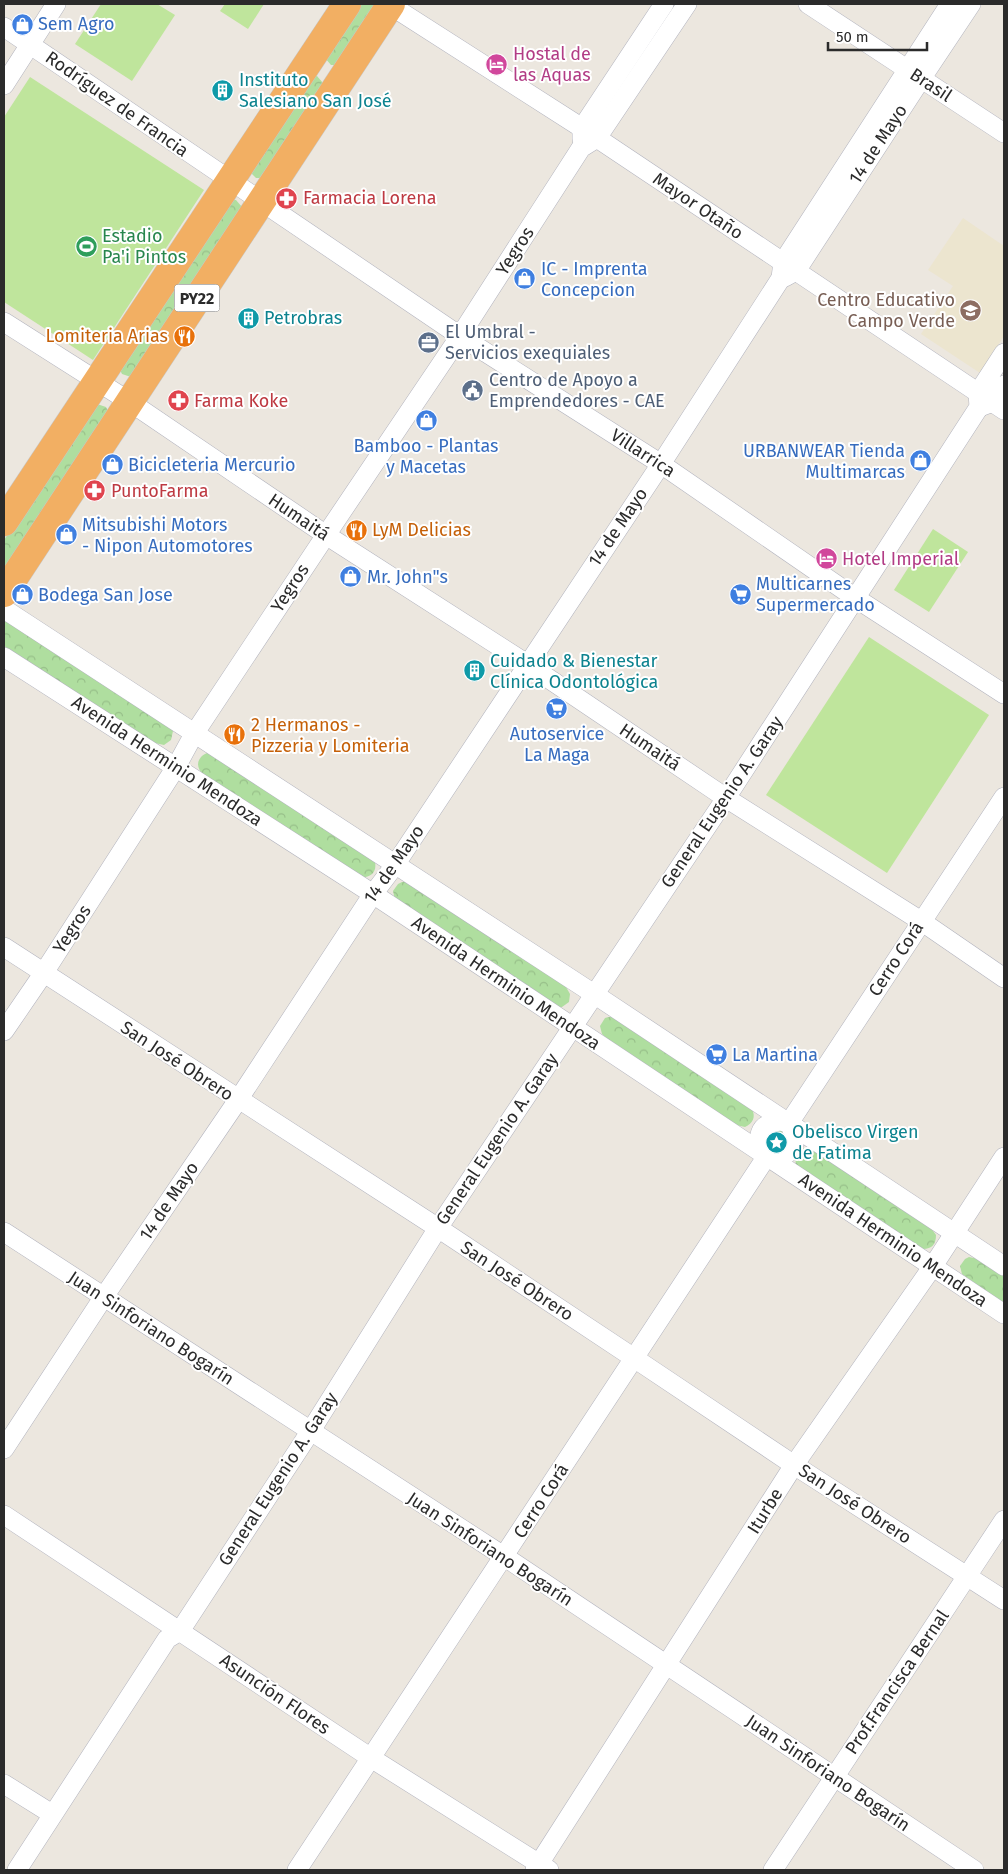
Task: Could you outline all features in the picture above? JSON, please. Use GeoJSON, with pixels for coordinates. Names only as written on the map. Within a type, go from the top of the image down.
{"type":"FeatureCollection","features":[{"type":"Feature","properties":{"kind":"highway","name":"PY22"},"geometry":{"type":"LineString","coordinates":[[4,522],[346,4]]}},
{"type":"Feature","properties":{"kind":"highway","name":"PY22"},"geometry":{"type":"LineString","coordinates":[[4,593],[391,4]]}},
{"type":"Feature","properties":{"kind":"street"},"geometry":{"type":"LineString","coordinates":[[4,85],[56,4]]}},
{"type":"Feature","properties":{"kind":"street","name":"Mayor Otaño"},"geometry":{"type":"LineString","coordinates":[[391,4],[587,138],[989,403]]}},
{"type":"Feature","properties":{"kind":"street","name":"Yegros"},"geometry":{"type":"LineString","coordinates":[[4,1031],[43,974],[176,767],[194,734],[460,336],[587,138],[664,4]]}},
{"type":"Feature","properties":{"kind":"street","name":"Yegros"},"geometry":{"type":"LineString","coordinates":[[587,138],[687,4]]}},
{"type":"Feature","properties":{"kind":"street","name":"Brasil"},"geometry":{"type":"LineString","coordinates":[[808,4],[1004,133]]}},
{"type":"Feature","properties":{"kind":"street","name":"14 de Mayo"},"geometry":{"type":"LineString","coordinates":[[4,1449],[661,464],[914,74],[950,4]]}},
{"type":"Feature","properties":{"kind":"street","name":"14 de Mayo"},"geometry":{"type":"LineString","coordinates":[[914,74],[971,4]]}},
{"type":"Feature","properties":{"kind":"street","name":"Rodríguez de Francia"},"geometry":{"type":"LineString","coordinates":[[4,27],[230,182]]}},
{"type":"Feature","properties":{"kind":"street","name":"Villarrica"},"geometry":{"type":"LineString","coordinates":[[230,182],[460,336],[661,464],[857,599],[1004,694]]}},
{"type":"Feature","properties":{"kind":"street","name":"Humaitá"},"geometry":{"type":"LineString","coordinates":[[4,322],[98,381],[326,535],[527,664],[726,798],[921,921],[1004,978]]}},
{"type":"Feature","properties":{"kind":"street","name":"General Eugenio A. Garay"},"geometry":{"type":"LineString","coordinates":[[989,403],[1004,352]]}},
{"type":"Feature","properties":{"kind":"street","name":"General Eugenio A. Garay"},"geometry":{"type":"LineString","coordinates":[[17,1870],[167,1640],[180,1630],[310,1432],[438,1228],[857,599],[989,403],[1004,385]]}},
{"type":"Feature","properties":{"kind":"street","name":"Avenida Herminio Mendoza"},"geometry":{"type":"LineString","coordinates":[[4,610],[594,994],[1004,1266]]}},
{"type":"Feature","properties":{"kind":"street","name":"Avenida Herminio Mendoza"},"geometry":{"type":"LineString","coordinates":[[4,657],[373,894],[1004,1314]]}},
{"type":"Feature","properties":{"kind":"street","name":"Cerro Corá"},"geometry":{"type":"LineString","coordinates":[[789,1123],[1004,797]]}},
{"type":"Feature","properties":{"kind":"street","name":"San José Obrero"},"geometry":{"type":"LineString","coordinates":[[4,947],[438,1228],[794,1465],[1004,1600]]}},
{"type":"Feature","properties":{"kind":"street"},"geometry":{"type":"LineString","coordinates":[[772,1122],[789,1123],[794,1136],[792,1149],[784,1156],[767,1156],[760,1144],[759,1136],[762,1129],[772,1122]]}},
{"type":"Feature","properties":{"kind":"street","name":"Cerro Corá"},"geometry":{"type":"LineString","coordinates":[[297,1870],[505,1557],[767,1156]]}},
{"type":"Feature","properties":{"kind":"street","name":"Iturbe"},"geometry":{"type":"LineString","coordinates":[[541,1868],[794,1465],[933,1266],[1004,1157]]}},
{"type":"Feature","properties":{"kind":"street","name":"Juan Sinforiano Bogarín"},"geometry":{"type":"LineString","coordinates":[[4,1232],[505,1557],[974,1870]]}},
{"type":"Feature","properties":{"kind":"street","name":"Asunción Flores"},"geometry":{"type":"LineString","coordinates":[[4,1515],[541,1868]]}},
{"type":"Feature","properties":{"kind":"street","name":"Prof.Francisca Bernal"},"geometry":{"type":"LineString","coordinates":[[773,1870],[1004,1520]]}},
{"type":"Feature","properties":{"kind":"street"},"geometry":{"type":"LineString","coordinates":[[4,1784],[52,1814]]}},
{"type":"Feature","properties":{"kind":"shaded area","name":"Centro Educativo Campo Verde"},"geometry":{"type":"Polygon","coordinates":[[[963,218],[1004,246],[1004,336],[980,373],[921,334],[953,286],[928,270],[963,218]]]}},
{"type":"Feature","properties":{"kind":"green space"},"geometry":{"type":"Polygon","coordinates":[[[101,4],[157,4],[175,15],[132,81],[75,44],[101,4]]]}},
{"type":"Feature","properties":{"kind":"green space"},"geometry":{"type":"Polygon","coordinates":[[[225,4],[264,4],[248,29],[220,11],[225,4]]]}},
{"type":"Feature","properties":{"kind":"green space"},"geometry":{"type":"Polygon","coordinates":[[[356,4],[381,4],[335,65],[331,65],[325,58],[356,4]]]}},
{"type":"Feature","properties":{"kind":"green space"},"geometry":{"type":"Polygon","coordinates":[[[312,76],[317,76],[323,83],[260,178],[256,178],[249,171],[312,76]]]}},
{"type":"Feature","properties":{"kind":"green space","name":"Estadio Pa'i Pintos"},"geometry":{"type":"Polygon","coordinates":[[[30,77],[204,190],[93,360],[4,302],[4,117],[30,77]]]}},
{"type":"Feature","properties":{"kind":"green space"},"geometry":{"type":"Polygon","coordinates":[[[231,200],[236,200],[242,207],[131,377],[122,374],[120,370],[231,200]]]}},
{"type":"Feature","properties":{"kind":"green space"},"geometry":{"type":"Polygon","coordinates":[[[97,404],[106,407],[108,411],[4,578],[4,540],[92,405],[97,404]]]}},
{"type":"Feature","properties":{"kind":"green space"},"geometry":{"type":"Polygon","coordinates":[[[933,529],[968,552],[929,612],[894,590],[933,529]]]}},
{"type":"Feature","properties":{"kind":"green space"},"geometry":{"type":"Polygon","coordinates":[[[4,622],[8,622],[171,727],[173,731],[171,740],[164,745],[155,743],[4,646],[4,622]]]}},
{"type":"Feature","properties":{"kind":"green space"},"geometry":{"type":"Polygon","coordinates":[[[869,637],[989,715],[887,873],[766,795],[869,637]]]}},
{"type":"Feature","properties":{"kind":"green space"},"geometry":{"type":"Polygon","coordinates":[[[207,753],[211,753],[374,859],[374,872],[367,877],[363,877],[203,774],[200,771],[198,762],[207,753]]]}},
{"type":"Feature","properties":{"kind":"green space"},"geometry":{"type":"Polygon","coordinates":[[[402,882],[407,882],[566,987],[570,994],[569,1002],[562,1007],[557,1007],[395,900],[393,891],[402,882]]]}},
{"type":"Feature","properties":{"kind":"green space"},"geometry":{"type":"Polygon","coordinates":[[[613,1017],[752,1109],[754,1117],[752,1122],[745,1127],[736,1125],[605,1037],[600,1026],[605,1018],[613,1017]]]}},
{"type":"Feature","properties":{"kind":"green space"},"geometry":{"type":"Polygon","coordinates":[[[779,1127],[786,1131],[783,1135],[783,1142],[776,1146],[776,1142],[770,1142],[770,1137],[779,1127]]]}},
{"type":"Feature","properties":{"kind":"green space"},"geometry":{"type":"Polygon","coordinates":[[[800,1149],[812,1149],[931,1228],[936,1235],[933,1245],[923,1249],[796,1165],[795,1157],[800,1149]]]}},
{"type":"Feature","properties":{"kind":"green space"},"geometry":{"type":"Polygon","coordinates":[[[969,1257],[978,1259],[1004,1276],[1004,1304],[962,1274],[960,1266],[969,1257]]]}},
{"type":"Feature","properties":{"kind":"place","name":"Sem Agro"},"geometry":{"type":"Point","coordinates":[22,24]}},
{"type":"Feature","properties":{"kind":"place","name":"Hostal de las Aquas"},"geometry":{"type":"Point","coordinates":[497,64]}},
{"type":"Feature","properties":{"kind":"place","name":"Instituto Salesiano San José"},"geometry":{"type":"Point","coordinates":[223,90]}},
{"type":"Feature","properties":{"kind":"place","name":"Farmacia Lorena"},"geometry":{"type":"Point","coordinates":[287,198]}},
{"type":"Feature","properties":{"kind":"place","name":"Estadio Pa'i Pintos"},"geometry":{"type":"Point","coordinates":[86,246]}},
{"type":"Feature","properties":{"kind":"place","name":"IC - Imprenta Concepcion"},"geometry":{"type":"Point","coordinates":[525,279]}},
{"type":"Feature","properties":{"kind":"place","name":"Centro Educativo Campo Verde"},"geometry":{"type":"Point","coordinates":[971,310]}},
{"type":"Feature","properties":{"kind":"place","name":"Petrobras"},"geometry":{"type":"Point","coordinates":[248,318]}},
{"type":"Feature","properties":{"kind":"place","name":"Lomiteria Arias"},"geometry":{"type":"Point","coordinates":[184,336]}},
{"type":"Feature","properties":{"kind":"place","name":"El Umbral - Servicios exequiales"},"geometry":{"type":"Point","coordinates":[429,342]}},
{"type":"Feature","properties":{"kind":"place","name":"Centro de Apoyo a Emprendedores - CAE"},"geometry":{"type":"Point","coordinates":[473,390]}},
{"type":"Feature","properties":{"kind":"place","name":"Farma Koke"},"geometry":{"type":"Point","coordinates":[178,401]}},
{"type":"Feature","properties":{"kind":"place","name":"Bamboo - Plantas y Macetas"},"geometry":{"type":"Point","coordinates":[426,421]}},
{"type":"Feature","properties":{"kind":"place","name":"URBANWEAR Tienda Multimarcas"},"geometry":{"type":"Point","coordinates":[921,461]}},
{"type":"Feature","properties":{"kind":"place","name":"Bicicleteria Mercurio"},"geometry":{"type":"Point","coordinates":[112,465]}},
{"type":"Feature","properties":{"kind":"place","name":"PuntoFarma"},"geometry":{"type":"Point","coordinates":[95,491]}},
{"type":"Feature","properties":{"kind":"place","name":"LyM Delicias"},"geometry":{"type":"Point","coordinates":[356,530]}},
{"type":"Feature","properties":{"kind":"place","name":"Mitsubishi Motors - Nipon Automotores"},"geometry":{"type":"Point","coordinates":[66,535]}},
{"type":"Feature","properties":{"kind":"place","name":"Hotel Imperial"},"geometry":{"type":"Point","coordinates":[826,559]}},
{"type":"Feature","properties":{"kind":"place","name":"Mr. John\"s"},"geometry":{"type":"Point","coordinates":[351,577]}},
{"type":"Feature","properties":{"kind":"place","name":"Multicarnes Supermercado"},"geometry":{"type":"Point","coordinates":[740,594]}},
{"type":"Feature","properties":{"kind":"place","name":"Bodega San Jose"},"geometry":{"type":"Point","coordinates":[22,595]}},
{"type":"Feature","properties":{"kind":"place","name":"Cuidado & Bienestar Clínica Odontológica"},"geometry":{"type":"Point","coordinates":[474,671]}},
{"type":"Feature","properties":{"kind":"place","name":"Autoservice La Maga"},"geometry":{"type":"Point","coordinates":[557,709]}},
{"type":"Feature","properties":{"kind":"place","name":"2 Hermanos - Pizzeria y Lomiteria"},"geometry":{"type":"Point","coordinates":[235,735]}},
{"type":"Feature","properties":{"kind":"place","name":"La Martina"},"geometry":{"type":"Point","coordinates":[716,1055]}},
{"type":"Feature","properties":{"kind":"place","name":"Obelisco Virgen de Fatima"},"geometry":{"type":"Point","coordinates":[776,1142]}}]}
